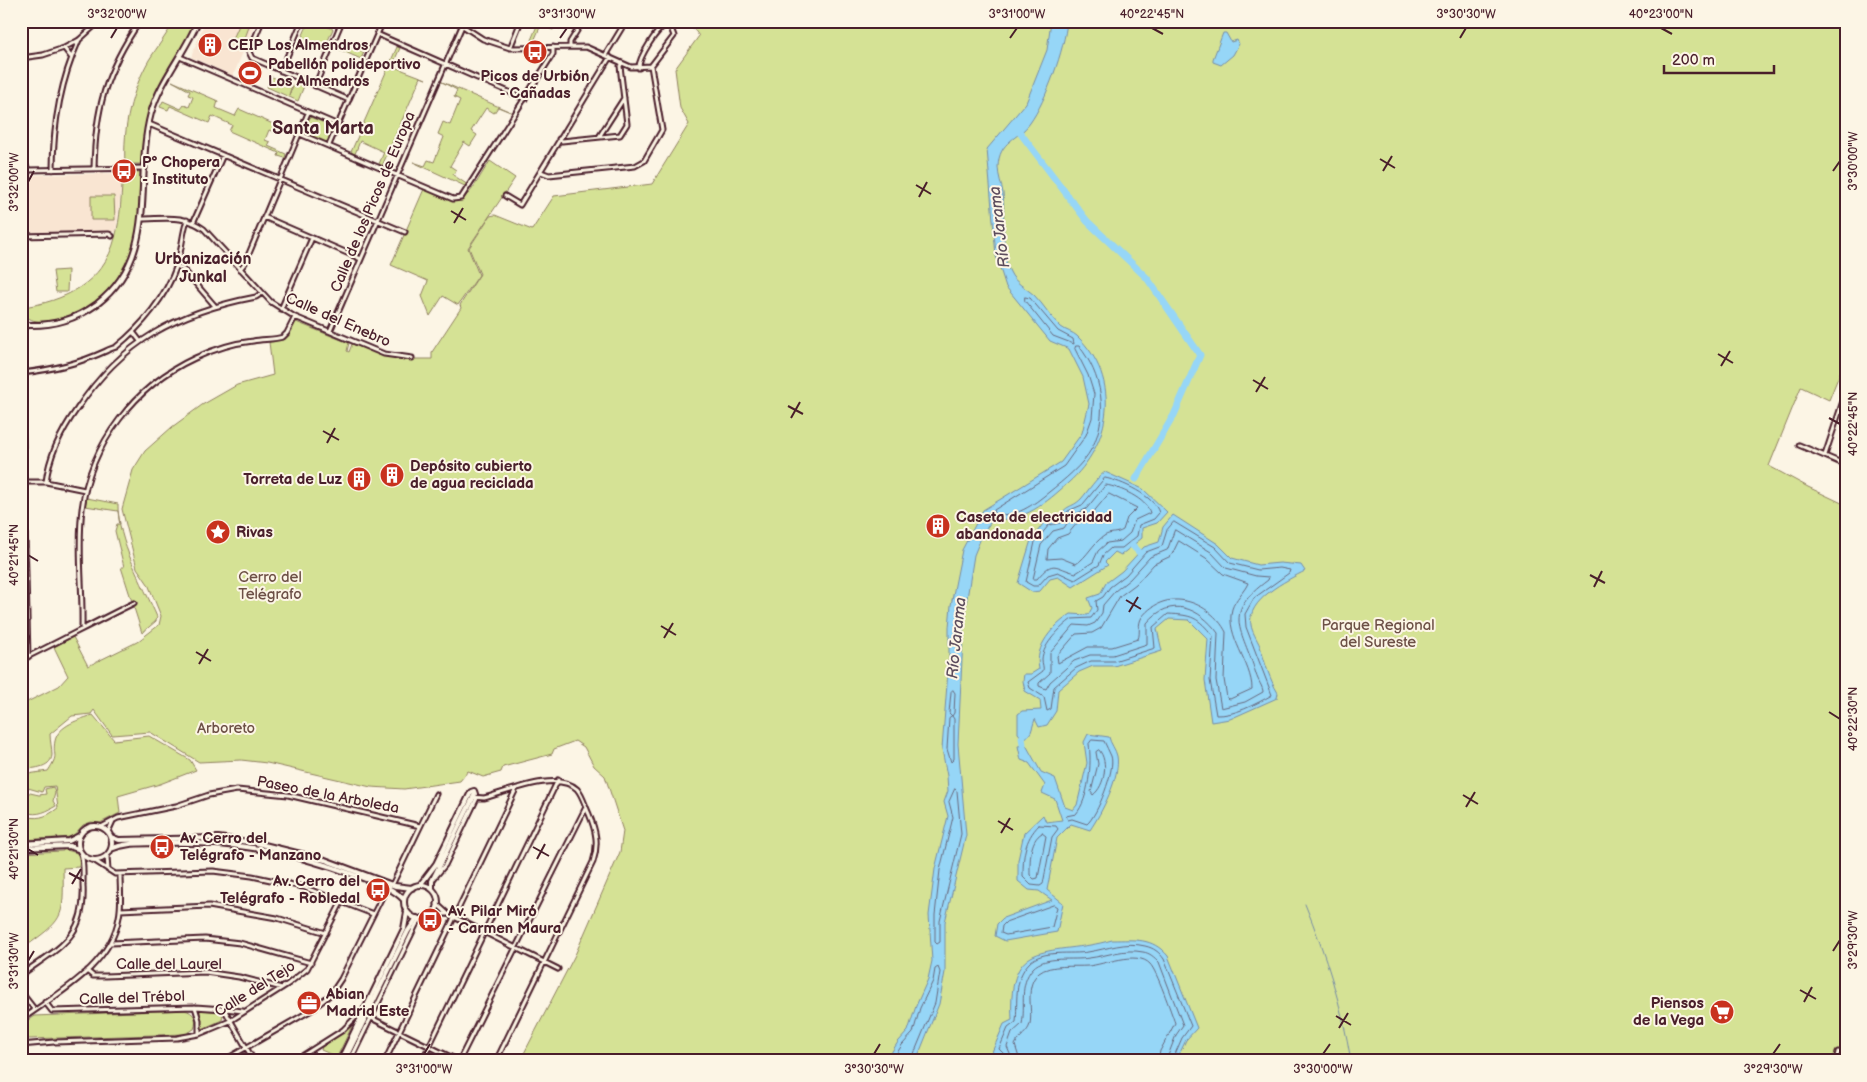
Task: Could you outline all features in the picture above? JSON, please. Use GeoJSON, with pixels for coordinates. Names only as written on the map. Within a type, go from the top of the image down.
{"type":"FeatureCollection","features":[{"type":"Feature","properties":{"kind":"street"},"geometry":{"type":"LineString","coordinates":[[21,22],[27,21]]}},
{"type":"Feature","properties":{"kind":"street"},"geometry":{"type":"LineString","coordinates":[[21,58],[42,55],[64,48],[79,40],[100,21]]}},
{"type":"Feature","properties":{"kind":"street"},"geometry":{"type":"LineString","coordinates":[[94,168],[95,132],[102,95],[121,48],[140,21]]}},
{"type":"Feature","properties":{"kind":"street"},"geometry":{"type":"LineString","coordinates":[[26,325],[48,325],[68,320],[86,312],[105,297],[121,278],[131,261],[138,241],[141,219],[149,124],[162,87],[198,21]]}},
{"type":"Feature","properties":{"kind":"street"},"geometry":{"type":"LineString","coordinates":[[262,21],[249,56],[349,100]]}},
{"type":"Feature","properties":{"kind":"street"},"geometry":{"type":"LineString","coordinates":[[281,71],[302,21]]}},
{"type":"Feature","properties":{"kind":"street"},"geometry":{"type":"LineString","coordinates":[[315,86],[342,21]]}},
{"type":"Feature","properties":{"kind":"street"},"geometry":{"type":"LineString","coordinates":[[328,145],[383,21]]}},
{"type":"Feature","properties":{"kind":"street"},"geometry":{"type":"LineString","coordinates":[[510,48],[521,21]]}},
{"type":"Feature","properties":{"kind":"street"},"geometry":{"type":"LineString","coordinates":[[570,47],[570,42],[582,21]]}},
{"type":"Feature","properties":{"kind":"street"},"geometry":{"type":"LineString","coordinates":[[606,54],[626,21]]}},
{"type":"Feature","properties":{"kind":"street"},"geometry":{"type":"LineString","coordinates":[[456,22],[483,39],[510,48],[586,47],[606,54],[622,63],[639,68],[651,66],[674,36],[671,28],[667,25],[661,27],[640,60],[639,68]]}},
{"type":"Feature","properties":{"kind":"street","name":"Calle de los Picos de Europa"},"geometry":{"type":"LineString","coordinates":[[330,331],[462,26]]}},
{"type":"Feature","properties":{"kind":"street"},"geometry":{"type":"LineString","coordinates":[[377,34],[525,99]]}},
{"type":"Feature","properties":{"kind":"street"},"geometry":{"type":"LineString","coordinates":[[53,170],[54,124],[71,57],[79,40]]}},
{"type":"Feature","properties":{"kind":"street"},"geometry":{"type":"LineString","coordinates":[[300,134],[453,199],[465,194],[553,54],[553,47]]}},
{"type":"Feature","properties":{"kind":"street"},"geometry":{"type":"LineString","coordinates":[[64,48],[71,57]]}},
{"type":"Feature","properties":{"kind":"street"},"geometry":{"type":"LineString","coordinates":[[180,57],[338,125]]}},
{"type":"Feature","properties":{"kind":"street"},"geometry":{"type":"LineString","coordinates":[[505,196],[520,205],[610,57]]}},
{"type":"Feature","properties":{"kind":"street"},"geometry":{"type":"LineString","coordinates":[[559,139],[562,141],[620,135],[626,128],[628,124],[620,66],[622,63]]}},
{"type":"Feature","properties":{"kind":"street"},"geometry":{"type":"LineString","coordinates":[[540,172],[549,175],[635,166],[642,163],[662,130],[651,66]]}},
{"type":"Feature","properties":{"kind":"street"},"geometry":{"type":"LineString","coordinates":[[598,137],[624,98]]}},
{"type":"Feature","properties":{"kind":"street"},"geometry":{"type":"LineString","coordinates":[[240,269],[308,113]]}},
{"type":"Feature","properties":{"kind":"street"},"geometry":{"type":"LineString","coordinates":[[149,124],[406,232]]}},
{"type":"Feature","properties":{"kind":"street"},"geometry":{"type":"LineString","coordinates":[[193,223],[223,155]]}},
{"type":"Feature","properties":{"kind":"street"},"geometry":{"type":"LineString","coordinates":[[21,160],[28,170]]}},
{"type":"Feature","properties":{"kind":"street"},"geometry":{"type":"LineString","coordinates":[[28,170],[145,168]]}},
{"type":"Feature","properties":{"kind":"street"},"geometry":{"type":"LineString","coordinates":[[21,180],[26,177],[28,170]]}},
{"type":"Feature","properties":{"kind":"street","name":"Calle del Enebro"},"geometry":{"type":"LineString","coordinates":[[141,219],[176,217],[193,223],[204,229],[263,293],[281,309],[295,317],[384,354],[412,358]]}},
{"type":"Feature","properties":{"kind":"street"},"geometry":{"type":"LineString","coordinates":[[264,217],[361,259]]}},
{"type":"Feature","properties":{"kind":"street"},"geometry":{"type":"LineString","coordinates":[[28,657],[24,632],[23,594],[21,372],[60,368],[116,348],[133,332],[159,300],[177,266],[187,220]]}},
{"type":"Feature","properties":{"kind":"street"},"geometry":{"type":"LineString","coordinates":[[21,236],[109,234],[112,236]]}},
{"type":"Feature","properties":{"kind":"street"},"geometry":{"type":"LineString","coordinates":[[281,309],[312,238]]}},
{"type":"Feature","properties":{"kind":"street"},"geometry":{"type":"LineString","coordinates":[[177,266],[184,270],[215,306]]}},
{"type":"Feature","properties":{"kind":"street"},"geometry":{"type":"LineString","coordinates":[[46,482],[51,460],[68,421],[94,383],[121,356],[140,341],[178,319],[215,306],[256,298],[263,293]]}},
{"type":"Feature","properties":{"kind":"street"},"geometry":{"type":"LineString","coordinates":[[82,627],[81,510],[85,490],[94,464],[114,427],[148,389],[166,374],[195,358],[251,341],[283,337],[295,317]]}},
{"type":"Feature","properties":{"kind":"street"},"geometry":{"type":"LineString","coordinates":[[21,318],[26,325]]}},
{"type":"Feature","properties":{"kind":"street"},"geometry":{"type":"LineString","coordinates":[[21,331],[26,325]]}},
{"type":"Feature","properties":{"kind":"street"},"geometry":{"type":"LineString","coordinates":[[133,332],[140,341]]}},
{"type":"Feature","properties":{"kind":"street"},"geometry":{"type":"LineString","coordinates":[[116,348],[121,356]]}},
{"type":"Feature","properties":{"kind":"street"},"geometry":{"type":"LineString","coordinates":[[1825,455],[1845,393]]}},
{"type":"Feature","properties":{"kind":"street"},"geometry":{"type":"LineString","coordinates":[[1799,444],[1846,465]]}},
{"type":"Feature","properties":{"kind":"street"},"geometry":{"type":"LineString","coordinates":[[22,482],[46,482],[85,490]]}},
{"type":"Feature","properties":{"kind":"street"},"geometry":{"type":"LineString","coordinates":[[21,660],[69,637],[82,627],[134,603]]}},
{"type":"Feature","properties":{"kind":"street"},"geometry":{"type":"LineString","coordinates":[[422,1061],[558,780]]}},
{"type":"Feature","properties":{"kind":"street"},"geometry":{"type":"LineString","coordinates":[[475,797],[558,780],[568,783],[578,790],[596,834],[596,855],[496,1061]]}},
{"type":"Feature","properties":{"kind":"street"},"geometry":{"type":"LineString","coordinates":[[386,1061],[516,789]]}},
{"type":"Feature","properties":{"kind":"street","name":"Paseo de la Arboleda"},"geometry":{"type":"LineString","coordinates":[[101,827],[115,819],[237,790],[288,795],[420,826]]}},
{"type":"Feature","properties":{"kind":"street"},"geometry":{"type":"LineString","coordinates":[[21,844],[69,841],[79,836],[88,827],[101,827],[110,835],[120,840],[218,838],[256,843],[325,860],[399,888],[412,888],[420,885],[436,864],[472,791],[475,793],[475,797],[434,877],[432,890]]}},
{"type":"Feature","properties":{"kind":"street"},"geometry":{"type":"LineString","coordinates":[[223,1061],[310,1011],[331,994],[341,979],[387,888],[391,884],[436,794]]}},
{"type":"Feature","properties":{"kind":"street"},"geometry":{"type":"LineString","coordinates":[[369,1017],[459,1061],[586,807]]}},
{"type":"Feature","properties":{"kind":"street"},"geometry":{"type":"LineString","coordinates":[[111,850],[110,835],[115,819]]}},
{"type":"Feature","properties":{"kind":"street"},"geometry":{"type":"LineString","coordinates":[[21,975],[65,942],[77,927],[84,900],[79,836]]}},
{"type":"Feature","properties":{"kind":"street"},"geometry":{"type":"LineString","coordinates":[[95,861],[107,856],[111,850],[124,845],[202,842],[234,844],[306,859],[387,888],[404,900],[407,912],[404,929],[340,1061]]}},
{"type":"Feature","properties":{"kind":"street"},"geometry":{"type":"LineString","coordinates":[[21,848],[68,846],[80,851],[85,858],[95,861],[108,871],[120,874],[213,871],[252,876],[303,888],[373,914]]}},
{"type":"Feature","properties":{"kind":"street"},"geometry":{"type":"LineString","coordinates":[[107,856],[108,871]]}},
{"type":"Feature","properties":{"kind":"street"},"geometry":{"type":"LineString","coordinates":[[21,1020],[87,971],[100,959],[111,943],[117,927],[120,910],[120,874]]}},
{"type":"Feature","properties":{"kind":"street"},"geometry":{"type":"LineString","coordinates":[[420,885],[432,890],[436,894],[437,904],[431,915]]}},
{"type":"Feature","properties":{"kind":"street"},"geometry":{"type":"LineString","coordinates":[[404,900],[412,888]]}},
{"type":"Feature","properties":{"kind":"street","name":"Calle del Tejo"},"geometry":{"type":"LineString","coordinates":[[22,1044],[177,1038],[199,1034],[230,1021],[300,976],[311,963],[342,901]]}},
{"type":"Feature","properties":{"kind":"street"},"geometry":{"type":"LineString","coordinates":[[437,904],[455,918],[558,969]]}},
{"type":"Feature","properties":{"kind":"street"},"geometry":{"type":"LineString","coordinates":[[120,910],[208,906],[277,918],[326,933]]}},
{"type":"Feature","properties":{"kind":"street"},"geometry":{"type":"LineString","coordinates":[[407,912],[417,918],[448,914]]}},
{"type":"Feature","properties":{"kind":"street"},"geometry":{"type":"LineString","coordinates":[[350,1061],[411,925],[417,918]]}},
{"type":"Feature","properties":{"kind":"street"},"geometry":{"type":"LineString","coordinates":[[344,1061],[369,1017],[416,925],[422,918]]}},
{"type":"Feature","properties":{"kind":"street"},"geometry":{"type":"LineString","coordinates":[[111,943],[205,939],[240,943],[311,963]]}},
{"type":"Feature","properties":{"kind":"street","name":"Calle del Laurel"},"geometry":{"type":"LineString","coordinates":[[87,971],[93,976],[205,972],[239,977],[282,988]]}},
{"type":"Feature","properties":{"kind":"street"},"geometry":{"type":"LineString","coordinates":[[21,992],[35,1010]]}},
{"type":"Feature","properties":{"kind":"street","name":"Calle del Trébol"},"geometry":{"type":"LineString","coordinates":[[46,1002],[52,1011],[195,1007],[244,1011]]}},
{"type":"Feature","properties":{"kind":"street"},"geometry":{"type":"LineString","coordinates":[[294,1061],[343,1030],[367,1006]]}},
{"type":"Feature","properties":{"kind":"street"},"geometry":{"type":"LineString","coordinates":[[195,1007],[199,1020],[199,1034]]}},
{"type":"Feature","properties":{"kind":"street"},"geometry":{"type":"LineString","coordinates":[[224,1009],[254,1061]]}},
{"type":"Feature","properties":{"kind":"street"},"geometry":{"type":"LineString","coordinates":[[22,1044],[26,1061]]}},
{"type":"Feature","properties":{"kind":"street"},"geometry":{"type":"LineString","coordinates":[[1836,1061],[1838,1052],[1846,1054]]}},
{"type":"Feature","properties":{"kind":"shaded area"},"geometry":{"type":"Polygon","coordinates":[[[205,21],[256,21],[233,76],[191,57],[205,21]]]}},
{"type":"Feature","properties":{"kind":"shaded area"},"geometry":{"type":"Polygon","coordinates":[[[123,173],[116,232],[22,234],[21,184],[31,175],[123,173]]]}},
{"type":"Feature","properties":{"kind":"green space"},"geometry":{"type":"Polygon","coordinates":[[[174,21],[195,21],[150,107],[143,161],[140,164],[125,164],[127,123],[137,85],[149,60],[174,21]]]}},
{"type":"Feature","properties":{"kind":"green space"},"geometry":{"type":"Polygon","coordinates":[[[309,21],[315,21],[333,29],[323,52],[300,42],[309,21]]]}},
{"type":"Feature","properties":{"kind":"green space"},"geometry":{"type":"Polygon","coordinates":[[[539,21],[563,21],[560,29],[555,27],[553,30],[541,25],[534,41],[531,40],[539,21]]]}},
{"type":"Feature","properties":{"kind":"green space","name":"Parque Regional del Sureste"},"geometry":{"type":"Polygon","coordinates":[[[688,21],[1846,21],[1846,358],[1829,400],[1801,387],[1769,466],[1846,505],[1846,1061],[520,1061],[575,955],[620,852],[623,831],[605,776],[594,766],[584,747],[575,741],[554,749],[552,754],[503,767],[501,772],[483,777],[468,771],[460,781],[404,789],[371,787],[267,763],[241,760],[199,762],[150,732],[112,735],[94,710],[91,714],[72,716],[50,734],[52,755],[48,763],[40,767],[21,770],[21,705],[59,686],[68,676],[54,647],[73,637],[88,666],[137,642],[159,625],[161,616],[148,584],[137,568],[122,509],[133,470],[145,451],[172,427],[202,405],[237,385],[273,375],[269,342],[286,337],[296,322],[349,343],[347,351],[349,352],[352,344],[397,359],[432,359],[432,352],[461,308],[460,305],[480,274],[469,248],[490,216],[495,215],[532,230],[554,196],[652,184],[689,124],[680,108],[675,69],[699,36],[688,21]]]}},
{"type":"Feature","properties":{"kind":"green space"},"geometry":{"type":"Polygon","coordinates":[[[240,23],[249,27],[242,46],[232,41],[240,23]]]}},
{"type":"Feature","properties":{"kind":"green space"},"geometry":{"type":"Polygon","coordinates":[[[340,41],[364,52],[361,59],[336,48],[340,41]]]}},
{"type":"Feature","properties":{"kind":"green space"},"geometry":{"type":"Polygon","coordinates":[[[397,47],[400,48],[392,66],[421,77],[382,166],[379,164],[384,152],[360,141],[355,154],[351,152],[397,47]]]}},
{"type":"Feature","properties":{"kind":"green space"},"geometry":{"type":"Polygon","coordinates":[[[272,77],[292,85],[289,95],[295,82],[304,86],[298,101],[267,87],[272,77]]]}},
{"type":"Feature","properties":{"kind":"green space"},"geometry":{"type":"Polygon","coordinates":[[[172,81],[218,101],[216,108],[235,116],[239,109],[289,131],[290,128],[297,131],[295,135],[276,127],[274,132],[269,130],[265,140],[270,142],[268,146],[286,154],[285,158],[278,156],[279,153],[229,131],[232,125],[212,116],[209,123],[170,106],[168,110],[160,107],[163,101],[181,109],[184,105],[189,107],[193,97],[188,95],[190,91],[172,81]]]}},
{"type":"Feature","properties":{"kind":"green space"},"geometry":{"type":"Polygon","coordinates":[[[440,81],[513,113],[498,107],[494,113],[486,108],[471,131],[477,135],[470,146],[464,142],[450,166],[456,170],[453,175],[468,185],[467,187],[413,162],[425,166],[428,160],[434,162],[444,137],[438,134],[443,122],[450,125],[460,100],[454,97],[457,90],[440,81]]]}},
{"type":"Feature","properties":{"kind":"green space"},"geometry":{"type":"Polygon","coordinates":[[[310,117],[332,126],[328,141],[324,142],[304,133],[303,130],[310,117]]]}},
{"type":"Feature","properties":{"kind":"green space"},"geometry":{"type":"Polygon","coordinates":[[[490,161],[515,178],[468,248],[479,275],[458,305],[443,296],[430,316],[422,296],[428,281],[391,265],[424,189],[450,198],[465,196],[470,192],[490,161]]]}},
{"type":"Feature","properties":{"kind":"green space"},"geometry":{"type":"Polygon","coordinates":[[[127,171],[140,172],[139,212],[135,241],[122,270],[102,295],[77,313],[62,319],[46,322],[31,320],[23,314],[22,307],[67,295],[92,278],[102,267],[110,253],[115,238],[120,214],[123,173],[127,171]]]}},
{"type":"Feature","properties":{"kind":"green space"},"geometry":{"type":"Polygon","coordinates":[[[91,196],[114,196],[115,220],[91,220],[91,196]]]}},
{"type":"Feature","properties":{"kind":"green space"},"geometry":{"type":"Polygon","coordinates":[[[68,270],[67,292],[56,292],[53,271],[68,270]]]}},
{"type":"Feature","properties":{"kind":"green space"},"geometry":{"type":"Polygon","coordinates":[[[87,498],[118,504],[119,515],[118,511],[85,506],[87,498]]]}},
{"type":"Feature","properties":{"kind":"green space"},"geometry":{"type":"Polygon","coordinates":[[[117,524],[120,524],[126,547],[157,617],[156,621],[142,633],[121,567],[124,567],[115,531],[117,524]]]}},
{"type":"Feature","properties":{"kind":"green space"},"geometry":{"type":"Polygon","coordinates":[[[93,715],[114,740],[149,736],[190,760],[196,770],[160,784],[118,796],[120,813],[100,823],[91,822],[83,825],[72,837],[21,840],[21,815],[41,817],[58,808],[55,786],[44,787],[42,792],[21,786],[21,775],[48,771],[54,761],[54,746],[57,735],[65,727],[82,718],[93,715]]]}},
{"type":"Feature","properties":{"kind":"green space"},"geometry":{"type":"Polygon","coordinates":[[[53,787],[55,793],[53,801],[56,806],[39,813],[21,811],[21,791],[39,795],[46,794],[45,789],[53,787]]]}},
{"type":"Feature","properties":{"kind":"green space"},"geometry":{"type":"Polygon","coordinates":[[[63,849],[77,853],[80,859],[79,867],[63,868],[63,899],[59,917],[46,931],[21,950],[21,853],[63,851],[63,849]]]}},
{"type":"Feature","properties":{"kind":"green space"},"geometry":{"type":"Polygon","coordinates":[[[184,1010],[193,1014],[196,1022],[194,1029],[186,1034],[27,1039],[21,1036],[21,1025],[34,1016],[184,1010]]]}},
{"type":"Feature","properties":{"kind":"green space"},"geometry":{"type":"Polygon","coordinates":[[[200,1011],[220,1012],[223,1015],[222,1020],[202,1029],[200,1011]]]}},
{"type":"Feature","properties":{"kind":"green space"},"geometry":{"type":"Polygon","coordinates":[[[352,1026],[337,1057],[321,1050],[322,1047],[352,1026]]]}},
{"type":"Feature","properties":{"kind":"water"},"geometry":{"type":"Polygon","coordinates":[[[1051,21],[1067,21],[1063,45],[1054,74],[1042,102],[1030,123],[1005,146],[999,158],[998,170],[1003,193],[1005,256],[1010,272],[1015,279],[1034,295],[1061,327],[1074,333],[1091,353],[1101,372],[1106,391],[1106,411],[1102,431],[1094,450],[1083,467],[1068,483],[1034,510],[1014,518],[993,519],[983,533],[974,555],[964,617],[958,744],[966,835],[945,922],[945,972],[939,1004],[916,1061],[886,1061],[898,1042],[908,1031],[916,1006],[928,979],[932,961],[929,915],[935,869],[948,816],[944,802],[948,791],[942,749],[949,658],[949,627],[951,605],[962,550],[983,510],[1061,462],[1082,433],[1089,404],[1083,377],[1069,349],[1050,341],[1006,287],[996,256],[987,149],[1026,103],[1047,50],[1051,21]]]}},
{"type":"Feature","properties":{"kind":"water"},"geometry":{"type":"Polygon","coordinates":[[[1223,33],[1226,33],[1231,42],[1237,40],[1239,44],[1233,55],[1221,65],[1213,62],[1213,59],[1223,33]]]}},
{"type":"Feature","properties":{"kind":"water"},"geometry":{"type":"Polygon","coordinates":[[[1105,472],[1143,489],[1167,512],[1157,523],[1142,528],[1142,538],[1121,555],[1115,552],[1105,562],[1108,565],[1073,587],[1058,577],[1050,579],[1040,591],[1032,592],[1018,583],[1031,540],[1046,520],[1058,519],[1067,508],[1081,499],[1105,472]]]}},
{"type":"Feature","properties":{"kind":"water"},"geometry":{"type":"Polygon","coordinates":[[[1173,515],[1218,544],[1232,558],[1258,565],[1280,563],[1301,565],[1305,571],[1269,592],[1255,607],[1251,616],[1253,633],[1278,693],[1277,698],[1230,719],[1211,722],[1205,680],[1208,639],[1189,620],[1169,619],[1157,629],[1162,651],[1114,666],[1093,666],[1079,672],[1058,690],[1056,711],[1047,725],[1039,727],[1035,719],[1031,732],[1027,737],[1022,738],[1018,733],[1018,714],[1022,711],[1041,710],[1040,700],[1025,691],[1024,674],[1031,674],[1039,669],[1039,652],[1046,637],[1071,614],[1088,615],[1092,608],[1088,598],[1100,594],[1106,583],[1122,571],[1144,547],[1159,542],[1163,527],[1173,515]]]}},
{"type":"Feature","properties":{"kind":"water"},"geometry":{"type":"Polygon","coordinates":[[[1088,734],[1109,737],[1117,756],[1116,774],[1104,805],[1090,830],[1071,824],[1057,838],[1047,890],[1063,903],[1057,932],[1005,941],[995,936],[997,924],[1003,918],[1052,900],[1039,891],[1029,890],[1018,881],[1018,860],[1024,833],[1043,815],[1046,822],[1062,820],[1055,799],[1042,793],[1045,785],[1029,763],[1021,760],[1018,746],[1026,745],[1041,772],[1055,778],[1065,807],[1073,810],[1077,805],[1087,763],[1084,742],[1088,734]]]}},
{"type":"Feature","properties":{"kind":"water"},"geometry":{"type":"Polygon","coordinates":[[[1112,940],[1143,941],[1156,945],[1168,956],[1197,1028],[1186,1040],[1176,1061],[1004,1061],[992,1052],[1004,1024],[1012,1020],[1012,992],[1017,973],[1025,961],[1037,954],[1052,950],[1112,940]]]}},
{"type":"Feature","properties":{"kind":"waterway"},"geometry":{"type":"LineString","coordinates":[[1015,126],[1087,221],[1147,278],[1200,355],[1174,415],[1136,479]]}},
{"type":"Feature","properties":{"kind":"waterway","name":"Río Jarama"},"geometry":{"type":"LineString","coordinates":[[1132,545],[1139,552]]}},
{"type":"Feature","properties":{"kind":"waterway"},"geometry":{"type":"LineString","coordinates":[[1022,738],[1023,744]]}},
{"type":"Feature","properties":{"kind":"waterway"},"geometry":{"type":"LineString","coordinates":[[1305,904],[1320,942],[1332,981],[1343,1020],[1351,1061]]}},
{"type":"Feature","properties":{"kind":"place","name":"CEIP Los Almendros"},"geometry":{"type":"Point","coordinates":[210,45]}},
{"type":"Feature","properties":{"kind":"place","name":"Picos de Urbión - Cañadas"},"geometry":{"type":"Point","coordinates":[535,52]}},
{"type":"Feature","properties":{"kind":"place","name":"Pabellón polideportivo Los Almendros"},"geometry":{"type":"Point","coordinates":[250,73]}},
{"type":"Feature","properties":{"kind":"place","name":"Pº Chopera - Instituto"},"geometry":{"type":"Point","coordinates":[124,171]}},
{"type":"Feature","properties":{"kind":"place","name":"Depósito cubierto de agua reciclada"},"geometry":{"type":"Point","coordinates":[392,475]}},
{"type":"Feature","properties":{"kind":"place","name":"Torreta de Luz"},"geometry":{"type":"Point","coordinates":[359,479]}},
{"type":"Feature","properties":{"kind":"place","name":"Caseta de electricidad abandonada"},"geometry":{"type":"Point","coordinates":[938,526]}},
{"type":"Feature","properties":{"kind":"place","name":"Rivas"},"geometry":{"type":"Point","coordinates":[218,532]}},
{"type":"Feature","properties":{"kind":"place","name":"Av. Cerro del Telégrafo - Manzano"},"geometry":{"type":"Point","coordinates":[162,847]}},
{"type":"Feature","properties":{"kind":"place","name":"Av. Cerro del Telégrafo - Robledal"},"geometry":{"type":"Point","coordinates":[378,890]}},
{"type":"Feature","properties":{"kind":"place","name":"Av. Pilar Miró - Carmen Maura"},"geometry":{"type":"Point","coordinates":[430,920]}},
{"type":"Feature","properties":{"kind":"place","name":"Abian Madrid Este"},"geometry":{"type":"Point","coordinates":[309,1003]}},
{"type":"Feature","properties":{"kind":"place","name":"Piensos de la Vega"},"geometry":{"type":"Point","coordinates":[1722,1012]}},
{"type":"Feature","properties":{"kind":"district","name":"Santa Marta"},"geometry":{"type":"Point","coordinates":[323,128]}},
{"type":"Feature","properties":{"kind":"district","name":"Urbanización Junkal"},"geometry":{"type":"Point","coordinates":[203,268]}},
{"type":"Feature","properties":{"kind":"park label","name":"Cerro del Telégrafo"},"geometry":{"type":"Point","coordinates":[270,586]}},
{"type":"Feature","properties":{"kind":"park label","name":"Arboreto"},"geometry":{"type":"Point","coordinates":[226,728]}}]}
